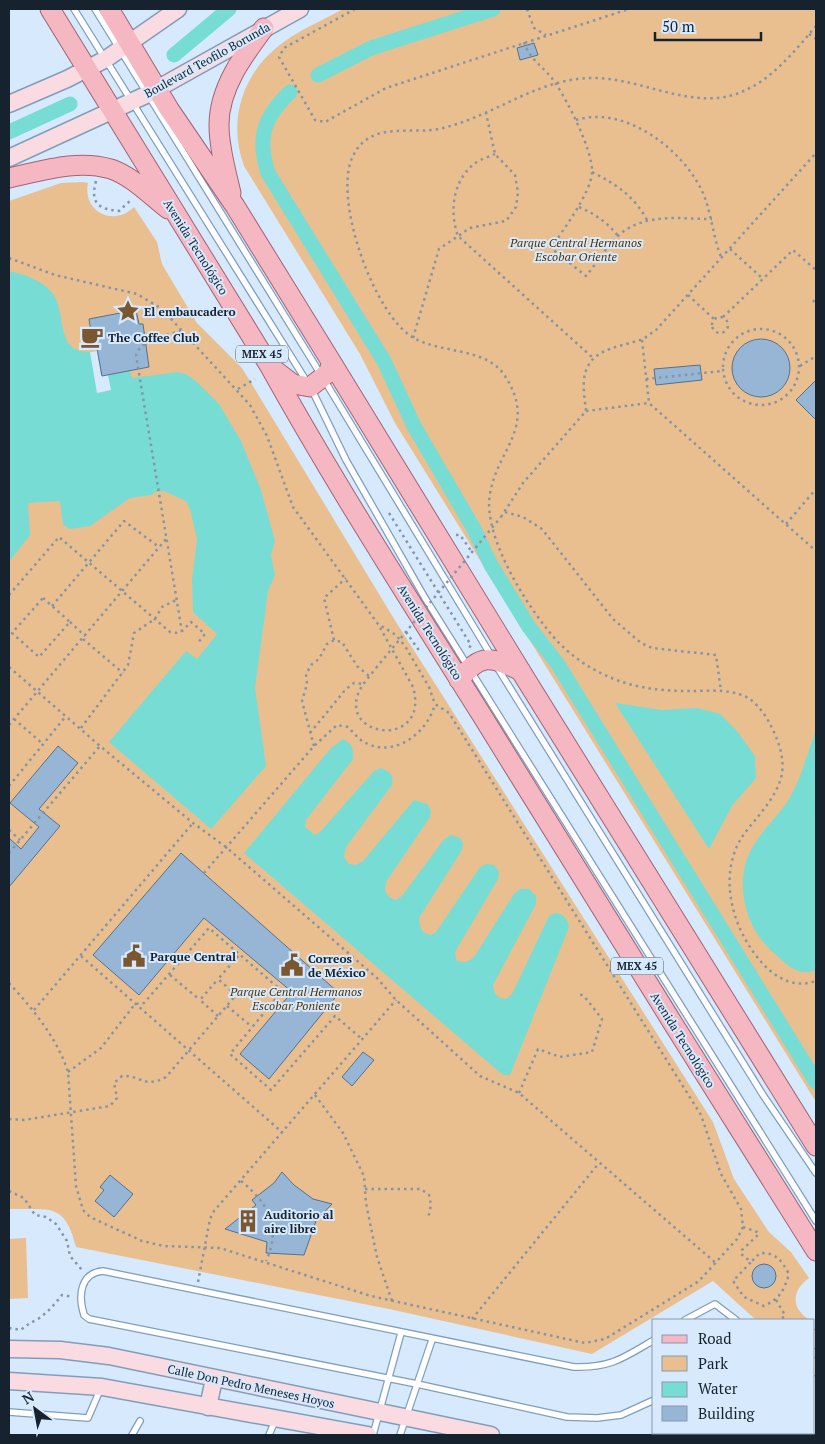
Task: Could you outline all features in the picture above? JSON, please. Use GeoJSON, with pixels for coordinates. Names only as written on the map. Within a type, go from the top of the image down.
{"type":"FeatureCollection","features":[{"type":"Feature","properties":{"kind":"main road","name":"Avenida Tecnológico"},"geometry":{"type":"LineString","coordinates":[[50,9],[269,365],[298,418],[464,674],[684,1043],[816,1251]]}},
{"type":"Feature","properties":{"kind":"main road"},"geometry":{"type":"LineString","coordinates":[[110,9],[124,52],[147,91],[234,206],[321,376],[521,672],[816,1146]]}},
{"type":"Feature","properties":{"kind":"main road"},"geometry":{"type":"LineString","coordinates":[[234,206],[222,153],[219,125],[222,104],[242,57],[264,28]]}},
{"type":"Feature","properties":{"kind":"main road"},"geometry":{"type":"LineString","coordinates":[[9,178],[76,164],[112,170],[139,186],[178,217]]}},
{"type":"Feature","properties":{"kind":"main road"},"geometry":{"type":"LineString","coordinates":[[269,365],[293,384],[321,376]]}},
{"type":"Feature","properties":{"kind":"main road"},"geometry":{"type":"LineString","coordinates":[[464,674],[478,661],[493,660],[521,672]]}},
{"type":"Feature","properties":{"kind":"street"},"geometry":{"type":"LineString","coordinates":[[9,104],[90,72],[124,52],[178,9]]}},
{"type":"Feature","properties":{"kind":"street","name":"Boulevard Teofilo Borunda"},"geometry":{"type":"LineString","coordinates":[[9,158],[147,91],[300,9]]}},
{"type":"Feature","properties":{"kind":"street","name":"Calle Don Pedro Meneses Hoyos"},"geometry":{"type":"LineString","coordinates":[[9,1349],[60,1350],[109,1356],[491,1435]]}},
{"type":"Feature","properties":{"kind":"street"},"geometry":{"type":"LineString","coordinates":[[208,1407],[214,1378]]}},
{"type":"Feature","properties":{"kind":"street","name":"Calle Don Pedro Meneses Hoyos"},"geometry":{"type":"LineString","coordinates":[[9,1381],[102,1387],[368,1435]]}},
{"type":"Feature","properties":{"kind":"lane"},"geometry":{"type":"LineString","coordinates":[[74,9],[124,52]]}},
{"type":"Feature","properties":{"kind":"lane"},"geometry":{"type":"LineString","coordinates":[[95,9],[124,52],[493,660],[763,1095],[816,1173]]}},
{"type":"Feature","properties":{"kind":"lane"},"geometry":{"type":"LineString","coordinates":[[147,91],[321,376],[346,460],[425,598],[464,674],[816,1221]]}},
{"type":"Feature","properties":{"kind":"lane"},"geometry":{"type":"LineString","coordinates":[[652,1341],[622,1359],[597,1368],[574,1367],[432,1340],[103,1272],[95,1272],[87,1277],[80,1298],[84,1314],[89,1318],[417,1384],[567,1417],[597,1418],[621,1415],[652,1401]]}},
{"type":"Feature","properties":{"kind":"lane"},"geometry":{"type":"LineString","coordinates":[[688,1319],[715,1304],[735,1319]]}},
{"type":"Feature","properties":{"kind":"lane"},"geometry":{"type":"LineString","coordinates":[[373,1435],[402,1333]]}},
{"type":"Feature","properties":{"kind":"lane"},"geometry":{"type":"LineString","coordinates":[[400,1435],[432,1340]]}},
{"type":"Feature","properties":{"kind":"lane"},"geometry":{"type":"LineString","coordinates":[[9,1412],[88,1418],[102,1387]]}},
{"type":"Feature","properties":{"kind":"lane"},"geometry":{"type":"LineString","coordinates":[[269,1435],[276,1419]]}},
{"type":"Feature","properties":{"kind":"lane"},"geometry":{"type":"LineString","coordinates":[[132,1435],[140,1421]]}},
{"type":"Feature","properties":{"kind":"path"},"geometry":{"type":"LineString","coordinates":[[355,9],[280,52],[280,57],[315,120],[319,122],[324,122],[386,88],[629,9]]}},
{"type":"Feature","properties":{"kind":"path"},"geometry":{"type":"LineString","coordinates":[[528,11],[534,28],[546,35]]}},
{"type":"Feature","properties":{"kind":"path"},"geometry":{"type":"LineString","coordinates":[[816,26],[766,79],[746,90],[728,96],[688,98],[640,84],[596,78],[555,82],[486,113],[440,129],[386,131],[365,141],[352,157],[348,170],[347,188],[358,243],[372,281],[390,314],[413,338],[438,348],[473,355],[491,362],[501,370],[512,388],[516,404],[517,421],[514,436],[493,480],[489,498],[490,519],[497,541],[510,570],[533,610],[558,642],[588,666],[629,684],[654,690],[721,691],[741,694],[753,701],[766,717],[778,741],[783,763],[780,780],[764,810],[742,837],[734,854],[730,889],[736,921],[753,951],[771,971],[795,985],[816,981]]}},
{"type":"Feature","properties":{"kind":"path"},"geometry":{"type":"LineString","coordinates":[[809,34],[816,39]]}},
{"type":"Feature","properties":{"kind":"path"},"geometry":{"type":"LineString","coordinates":[[524,42],[533,60],[555,82],[576,120],[592,172],[579,207],[551,248],[586,276],[618,236],[647,220],[712,219]]}},
{"type":"Feature","properties":{"kind":"path"},"geometry":{"type":"LineString","coordinates":[[413,338],[437,252],[458,236],[480,225],[498,224],[506,221],[516,207],[518,192],[515,175],[496,154],[486,113]]}},
{"type":"Feature","properties":{"kind":"path"},"geometry":{"type":"LineString","coordinates":[[576,120],[592,117],[623,121],[659,142],[685,165],[701,189],[712,219],[717,248],[722,259]]}},
{"type":"Feature","properties":{"kind":"path"},"geometry":{"type":"LineString","coordinates":[[586,411],[584,380],[587,368],[593,358],[603,350],[642,340],[656,330],[816,153]]}},
{"type":"Feature","properties":{"kind":"path"},"geometry":{"type":"LineString","coordinates":[[496,154],[476,162],[461,176],[455,194],[454,209],[458,236],[593,358]]}},
{"type":"Feature","properties":{"kind":"path"},"geometry":{"type":"LineString","coordinates":[[812,158],[816,162]]}},
{"type":"Feature","properties":{"kind":"path"},"geometry":{"type":"LineString","coordinates":[[592,172],[620,187],[632,197],[647,220]]}},
{"type":"Feature","properties":{"kind":"path"},"geometry":{"type":"LineString","coordinates":[[97,178],[94,196],[97,203],[105,209],[119,211],[132,198]]}},
{"type":"Feature","properties":{"kind":"path"},"geometry":{"type":"LineString","coordinates":[[579,207],[596,214],[611,226],[618,236]]}},
{"type":"Feature","properties":{"kind":"path"},"geometry":{"type":"LineString","coordinates":[[730,249],[762,278]]}},
{"type":"Feature","properties":{"kind":"path"},"geometry":{"type":"LineString","coordinates":[[714,319],[723,317],[793,250],[816,270]]}},
{"type":"Feature","properties":{"kind":"path"},"geometry":{"type":"LineString","coordinates":[[9,258],[55,274],[137,294],[162,309],[238,389],[262,424],[293,507],[378,624],[413,687],[416,698],[414,713],[406,724],[393,731],[380,731],[369,726],[360,717],[356,698],[363,684],[370,676],[376,668],[406,632],[472,552],[502,517],[523,483],[586,411],[649,403]]}},
{"type":"Feature","properties":{"kind":"path"},"geometry":{"type":"LineString","coordinates":[[688,295],[714,319]]}},
{"type":"Feature","properties":{"kind":"path"},"geometry":{"type":"LineString","coordinates":[[714,319],[713,329],[720,333],[725,331],[728,326],[727,321],[723,317]]}},
{"type":"Feature","properties":{"kind":"path"},"geometry":{"type":"LineString","coordinates":[[762,329],[785,337],[798,354],[800,366],[796,384],[787,394],[776,401],[764,404],[752,404],[741,400],[731,392],[725,382],[722,371],[722,358],[728,346],[737,336],[748,330],[762,329]]}},
{"type":"Feature","properties":{"kind":"path"},"geometry":{"type":"LineString","coordinates":[[182,632],[136,355],[140,347],[183,330]]}},
{"type":"Feature","properties":{"kind":"path"},"geometry":{"type":"LineString","coordinates":[[642,340],[649,403],[816,551]]}},
{"type":"Feature","properties":{"kind":"path"},"geometry":{"type":"LineString","coordinates":[[800,366],[816,356]]}},
{"type":"Feature","properties":{"kind":"path"},"geometry":{"type":"LineString","coordinates":[[646,378],[722,371]]}},
{"type":"Feature","properties":{"kind":"path"},"geometry":{"type":"LineString","coordinates":[[238,389],[255,379]]}},
{"type":"Feature","properties":{"kind":"path"},"geometry":{"type":"LineString","coordinates":[[786,524],[816,490]]}},
{"type":"Feature","properties":{"kind":"path"},"geometry":{"type":"LineString","coordinates":[[504,512],[528,519],[542,529],[613,619],[640,643],[652,648],[716,655],[721,691]]}},
{"type":"Feature","properties":{"kind":"path"},"geometry":{"type":"LineString","coordinates":[[52,606],[124,521],[159,548]]}},
{"type":"Feature","properties":{"kind":"path"},"geometry":{"type":"LineString","coordinates":[[460,535],[472,552]]}},
{"type":"Feature","properties":{"kind":"path"},"geometry":{"type":"LineString","coordinates":[[9,595],[59,537],[170,632],[176,634],[182,632],[191,622],[205,634],[197,644]]}},
{"type":"Feature","properties":{"kind":"path"},"geometry":{"type":"LineString","coordinates":[[9,725],[167,538]]}},
{"type":"Feature","properties":{"kind":"path"},"geometry":{"type":"LineString","coordinates":[[334,640],[324,598],[346,578]]}},
{"type":"Feature","properties":{"kind":"path"},"geometry":{"type":"LineString","coordinates":[[70,622],[39,657],[12,633],[43,598],[70,622],[123,673]]}},
{"type":"Feature","properties":{"kind":"path"},"geometry":{"type":"LineString","coordinates":[[81,728],[123,673],[131,659],[134,633],[155,619],[162,607],[176,600]]}},
{"type":"Feature","properties":{"kind":"path"},"geometry":{"type":"LineString","coordinates":[[204,873],[314,746],[337,725],[344,725],[368,744],[397,746],[424,729],[431,717],[435,704],[429,687],[405,646],[396,635],[378,624]]}},
{"type":"Feature","properties":{"kind":"path"},"geometry":{"type":"LineString","coordinates":[[406,632],[418,649]]}},
{"type":"Feature","properties":{"kind":"path"},"geometry":{"type":"LineString","coordinates":[[314,746],[302,701],[307,684],[306,674],[312,664],[319,659],[327,644],[334,640],[342,642],[358,666],[370,676]]}},
{"type":"Feature","properties":{"kind":"path"},"geometry":{"type":"LineString","coordinates":[[9,667],[100,746],[193,823],[226,847],[377,978],[396,1000],[480,1076],[519,1093],[717,1264]]}},
{"type":"Feature","properties":{"kind":"path"},"geometry":{"type":"LineString","coordinates":[[310,734],[346,688],[354,683],[363,684]]}},
{"type":"Feature","properties":{"kind":"path"},"geometry":{"type":"LineString","coordinates":[[9,983],[34,1010],[64,1059],[68,1072],[69,1114],[76,1186],[83,1210],[90,1217],[142,1241],[164,1246],[220,1248],[392,1301],[585,1343],[605,1340],[699,1281],[717,1264],[737,1239],[743,1227],[741,1209],[721,1174],[701,1115],[449,713],[435,704]]}},
{"type":"Feature","properties":{"kind":"path"},"geometry":{"type":"LineString","coordinates":[[9,786],[66,716]]}},
{"type":"Feature","properties":{"kind":"path"},"geometry":{"type":"LineString","coordinates":[[14,719],[43,744]]}},
{"type":"Feature","properties":{"kind":"path"},"geometry":{"type":"LineString","coordinates":[[9,853],[100,746]]}},
{"type":"Feature","properties":{"kind":"path"},"geometry":{"type":"LineString","coordinates":[[34,1010],[82,956],[193,823]]}},
{"type":"Feature","properties":{"kind":"path"},"geometry":{"type":"LineString","coordinates":[[9,830],[20,840]]}},
{"type":"Feature","properties":{"kind":"path"},"geometry":{"type":"LineString","coordinates":[[135,1004],[144,1004],[209,928],[282,991],[230,1054],[271,1090],[335,1016],[362,1039]]}},
{"type":"Feature","properties":{"kind":"path"},"geometry":{"type":"LineString","coordinates":[[200,1000],[240,954]]}},
{"type":"Feature","properties":{"kind":"path"},"geometry":{"type":"LineString","coordinates":[[82,956],[283,1133]]}},
{"type":"Feature","properties":{"kind":"path"},"geometry":{"type":"LineString","coordinates":[[170,975],[218,1016]]}},
{"type":"Feature","properties":{"kind":"path"},"geometry":{"type":"LineString","coordinates":[[9,1119],[24,1120],[110,1106],[115,1102],[117,1093],[114,1083],[122,1076],[129,1075],[142,1082],[161,1079],[172,1071],[236,995],[218,979]]}},
{"type":"Feature","properties":{"kind":"path"},"geometry":{"type":"LineString","coordinates":[[519,1093],[538,1049],[560,1057],[592,1052],[602,1019],[584,996],[577,993]]}},
{"type":"Feature","properties":{"kind":"path"},"geometry":{"type":"LineString","coordinates":[[196,1291],[210,1219],[214,1211],[396,1000]]}},
{"type":"Feature","properties":{"kind":"path"},"geometry":{"type":"LineString","coordinates":[[68,1072],[101,1048],[135,1004]]}},
{"type":"Feature","properties":{"kind":"path"},"geometry":{"type":"LineString","coordinates":[[228,1006],[252,1027]]}},
{"type":"Feature","properties":{"kind":"path"},"geometry":{"type":"LineString","coordinates":[[315,1095],[343,1133],[364,1176],[377,1257],[392,1301]]}},
{"type":"Feature","properties":{"kind":"path"},"geometry":{"type":"LineString","coordinates":[[472,1319],[599,1163]]}},
{"type":"Feature","properties":{"kind":"path"},"geometry":{"type":"LineString","coordinates":[[241,1181],[258,1194],[268,1208],[273,1237],[272,1249],[266,1261]]}},
{"type":"Feature","properties":{"kind":"path"},"geometry":{"type":"LineString","coordinates":[[365,1189],[421,1189],[429,1195],[431,1205],[428,1219]]}},
{"type":"Feature","properties":{"kind":"path"},"geometry":{"type":"LineString","coordinates":[[9,1191],[24,1198],[35,1215],[46,1217],[56,1224],[67,1241],[70,1256],[87,1277]]}},
{"type":"Feature","properties":{"kind":"path"},"geometry":{"type":"LineString","coordinates":[[743,1227],[759,1234],[742,1250],[741,1254],[751,1262]]}},
{"type":"Feature","properties":{"kind":"path"},"geometry":{"type":"LineString","coordinates":[[760,1253],[772,1253],[780,1259],[789,1274],[785,1287],[776,1300],[764,1306],[744,1297],[733,1280],[751,1262],[760,1253]]}},
{"type":"Feature","properties":{"kind":"path"},"geometry":{"type":"LineString","coordinates":[[9,1328],[21,1330],[28,1322],[38,1319],[54,1306],[62,1296],[80,1298]]}},
{"type":"Feature","properties":{"kind":"path"},"geometry":{"type":"LineString","coordinates":[[776,1300],[785,1315],[782,1319]]}},
{"type":"Feature","properties":{"kind":"green space","name":"Parque Central Hermanos Escobar Oriente"},"geometry":{"type":"Polygon","coordinates":[[[343,9],[816,9],[816,1102],[395,423],[360,354],[244,166],[237,134],[238,117],[246,87],[254,73],[264,60],[283,42],[343,9]]]}},
{"type":"Feature","properties":{"kind":"green space","name":"Parque Central Hermanos Escobar Poniente"},"geometry":{"type":"Polygon","coordinates":[[[61,183],[88,183],[87,193],[90,202],[95,209],[109,216],[118,216],[134,207],[157,242],[162,264],[197,323],[242,368],[396,622],[713,1122],[734,1179],[769,1232],[791,1252],[809,1278],[803,1283],[796,1294],[799,1311],[808,1319],[755,1319],[713,1281],[592,1354],[389,1309],[76,1247],[72,1232],[66,1222],[53,1211],[44,1209],[9,1209],[9,201],[61,183]]]}},
{"type":"Feature","properties":{"kind":"green space"},"geometry":{"type":"Polygon","coordinates":[[[26,1238],[28,1298],[9,1299],[9,1239],[26,1238]]]}},
{"type":"Feature","properties":{"kind":"water"},"geometry":{"type":"Polygon","coordinates":[[[9,271],[33,279],[49,289],[57,303],[68,342],[74,348],[83,351],[97,351],[102,376],[130,371],[132,378],[178,372],[186,374],[197,382],[219,404],[241,441],[261,490],[275,541],[271,555],[275,575],[268,591],[255,688],[266,766],[211,829],[109,742],[186,651],[197,659],[217,634],[193,612],[192,580],[197,539],[190,509],[186,501],[164,491],[130,498],[90,526],[70,529],[63,525],[60,501],[28,503],[30,535],[9,562],[9,271]]]}},
{"type":"Feature","properties":{"kind":"water"},"geometry":{"type":"Polygon","coordinates":[[[615,703],[663,710],[697,708],[720,714],[737,731],[755,756],[756,778],[732,806],[709,849],[615,703]]]}},
{"type":"Feature","properties":{"kind":"water"},"geometry":{"type":"Polygon","coordinates":[[[815,733],[816,970],[804,972],[793,969],[763,942],[748,916],[743,886],[748,856],[759,837],[782,809],[794,790],[815,733]]]}},
{"type":"Feature","properties":{"kind":"water"},"geometry":{"type":"Polygon","coordinates":[[[343,739],[352,747],[353,759],[306,820],[305,827],[315,835],[320,832],[374,771],[381,768],[391,774],[392,785],[346,847],[344,857],[349,864],[356,865],[363,861],[414,800],[427,804],[431,810],[430,817],[386,882],[385,891],[389,897],[396,900],[402,896],[444,839],[451,835],[460,838],[463,843],[462,850],[419,918],[423,931],[431,935],[436,932],[480,867],[486,864],[494,865],[499,872],[498,879],[455,952],[456,960],[466,962],[474,957],[514,894],[520,889],[529,889],[536,896],[536,904],[493,985],[498,996],[506,999],[512,994],[549,916],[555,913],[563,915],[567,921],[569,927],[510,1075],[503,1075],[244,853],[331,748],[343,739]]]}},
{"type":"Feature","properties":{"kind":"pier"},"geometry":{"type":"Polygon","coordinates":[[[97,351],[101,375],[108,375],[111,390],[97,393],[90,352],[97,351]]]}},
{"type":"Feature","properties":{"kind":"building"},"geometry":{"type":"Polygon","coordinates":[[[534,43],[538,55],[520,60],[517,48],[534,43]]]}},
{"type":"Feature","properties":{"kind":"building"},"geometry":{"type":"Polygon","coordinates":[[[136,310],[139,324],[143,324],[149,367],[102,376],[94,332],[91,332],[89,319],[136,310]]]}},
{"type":"Feature","properties":{"kind":"building"},"geometry":{"type":"Polygon","coordinates":[[[761,339],[772,341],[785,352],[790,368],[788,379],[777,392],[761,397],[750,395],[737,384],[732,368],[734,357],[745,344],[761,339]]]}},
{"type":"Feature","properties":{"kind":"building"},"geometry":{"type":"Polygon","coordinates":[[[700,365],[702,380],[656,385],[654,369],[700,365]]]}},
{"type":"Feature","properties":{"kind":"building"},"geometry":{"type":"Polygon","coordinates":[[[816,380],[816,420],[796,400],[816,380]]]}},
{"type":"Feature","properties":{"kind":"building"},"geometry":{"type":"Polygon","coordinates":[[[58,746],[78,763],[39,809],[60,826],[9,887],[9,838],[21,849],[39,827],[10,803],[58,746]]]}},
{"type":"Feature","properties":{"kind":"building"},"geometry":{"type":"Polygon","coordinates":[[[181,853],[339,993],[269,1079],[240,1054],[292,992],[204,918],[139,995],[93,955],[181,853]]]}},
{"type":"Feature","properties":{"kind":"building"},"geometry":{"type":"Polygon","coordinates":[[[363,1052],[374,1060],[352,1086],[342,1077],[363,1052]]]}},
{"type":"Feature","properties":{"kind":"building"},"geometry":{"type":"Polygon","coordinates":[[[282,1172],[294,1185],[313,1199],[332,1204],[316,1221],[304,1255],[266,1253],[267,1242],[225,1229],[256,1205],[252,1200],[274,1183],[282,1172]]]}},
{"type":"Feature","properties":{"kind":"building"},"geometry":{"type":"Polygon","coordinates":[[[110,1175],[133,1194],[114,1217],[95,1201],[104,1190],[100,1187],[110,1175]]]}},
{"type":"Feature","properties":{"kind":"building"},"geometry":{"type":"Polygon","coordinates":[[[759,1264],[769,1264],[776,1271],[776,1281],[769,1288],[759,1288],[752,1281],[752,1271],[759,1264]]]}},
{"type":"Feature","properties":{"kind":"waterway"},"geometry":{"type":"LineString","coordinates":[[174,55],[229,9]]}},
{"type":"Feature","properties":{"kind":"waterway"},"geometry":{"type":"LineString","coordinates":[[318,75],[371,48],[493,9]]}},
{"type":"Feature","properties":{"kind":"waterway"},"geometry":{"type":"LineString","coordinates":[[290,92],[274,111],[265,129],[263,149],[268,173],[384,361],[414,426],[474,529],[491,565],[529,627],[557,663],[816,1082]]}},
{"type":"Feature","properties":{"kind":"waterway"},"geometry":{"type":"LineString","coordinates":[[9,132],[70,104]]}},
{"type":"Feature","properties":{"kind":"place","name":"El embaucadero"},"geometry":{"type":"Point","coordinates":[128,311]}},
{"type":"Feature","properties":{"kind":"place","name":"The Coffee Club"},"geometry":{"type":"Point","coordinates":[92,337]}},
{"type":"Feature","properties":{"kind":"place","name":"Parque Central"},"geometry":{"type":"Point","coordinates":[134,956]}},
{"type":"Feature","properties":{"kind":"place","name":"Correos de México"},"geometry":{"type":"Point","coordinates":[292,965]}},
{"type":"Feature","properties":{"kind":"place","name":"Auditorio al aire libre"},"geometry":{"type":"Point","coordinates":[248,1221]}}]}
